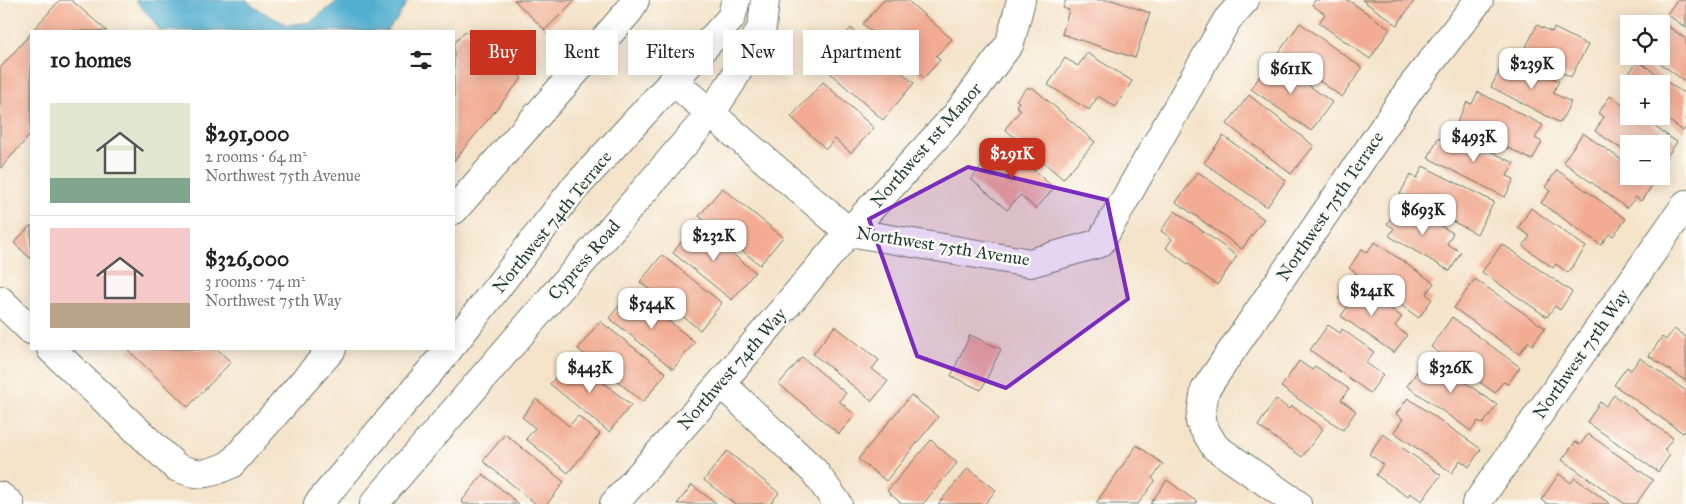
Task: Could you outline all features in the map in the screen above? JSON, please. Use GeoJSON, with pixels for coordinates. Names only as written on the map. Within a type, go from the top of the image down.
{"type":"FeatureCollection","features":[{"type":"Feature","properties":{"kind":"street"},"geometry":{"type":"LineString","coordinates":[[455,209],[629,11],[635,0]]}},
{"type":"Feature","properties":{"kind":"street"},"geometry":{"type":"LineString","coordinates":[[674,82],[732,18],[736,0]]}},
{"type":"Feature","properties":{"kind":"street","name":"Cypress Road"},"geometry":{"type":"LineString","coordinates":[[374,504],[711,113],[731,82],[762,26],[765,0]]}},
{"type":"Feature","properties":{"kind":"street","name":"Northwest 1st Manor"},"geometry":{"type":"LineString","coordinates":[[849,232],[957,114],[1010,43],[1021,0]]}},
{"type":"Feature","properties":{"kind":"street","name":"Northwest 75th Avenue"},"geometry":{"type":"LineString","coordinates":[[674,82],[849,232],[1030,263],[1100,243],[1227,20],[1245,0]]}},
{"type":"Feature","properties":{"kind":"street","name":"Northwest 75th Terrace"},"geometry":{"type":"LineString","coordinates":[[1297,504],[1215,447],[1200,422],[1205,390],[1409,90],[1479,0]]}},
{"type":"Feature","properties":{"kind":"street","name":"Northwest 74th Terrace"},"geometry":{"type":"LineString","coordinates":[[455,342],[572,191],[674,82]]}},
{"type":"Feature","properties":{"kind":"street","name":"Northwest 75th Way"},"geometry":{"type":"LineString","coordinates":[[1476,504],[1686,204]]}},
{"type":"Feature","properties":{"kind":"street","name":"Northwest 74th Way"},"geometry":{"type":"LineString","coordinates":[[614,504],[849,232]]}},
{"type":"Feature","properties":{"kind":"street"},"geometry":{"type":"LineString","coordinates":[[0,300],[30,329]]}},
{"type":"Feature","properties":{"kind":"street"},"geometry":{"type":"LineString","coordinates":[[52,350],[176,468],[194,475],[213,472],[231,464],[331,350]]}},
{"type":"Feature","properties":{"kind":"street"},"geometry":{"type":"LineString","coordinates":[[318,504],[448,350]]}},
{"type":"Feature","properties":{"kind":"street"},"geometry":{"type":"LineString","coordinates":[[721,382],[814,470],[838,504]]}},
{"type":"Feature","properties":{"kind":"street"},"geometry":{"type":"LineString","coordinates":[[0,496],[10,504]]}},
{"type":"Feature","properties":{"kind":"highlighted area"},"geometry":{"type":"Polygon","coordinates":[[[968,167],[1107,200],[1128,299],[1006,388],[917,356],[869,219],[968,167]]]}},
{"type":"Feature","properties":{"kind":"water"},"geometry":{"type":"Polygon","coordinates":[[[135,0],[247,0],[254,7],[287,25],[310,22],[339,0],[408,0],[398,18],[388,30],[159,30],[135,0]]]}},
{"type":"Feature","properties":{"kind":"building"},"geometry":{"type":"Polygon","coordinates":[[[60,0],[71,0],[106,30],[33,30],[60,0]]]}},
{"type":"Feature","properties":{"kind":"building"},"geometry":{"type":"Polygon","coordinates":[[[514,0],[575,0],[545,30],[514,0]]]}},
{"type":"Feature","properties":{"kind":"building"},"geometry":{"type":"Polygon","coordinates":[[[884,0],[907,0],[952,39],[936,56],[940,60],[924,78],[919,74],[919,30],[870,30],[863,24],[884,0]]]}},
{"type":"Feature","properties":{"kind":"building"},"geometry":{"type":"Polygon","coordinates":[[[1066,0],[1112,0],[1150,13],[1135,58],[1062,34],[1069,10],[1063,8],[1066,0]]]}},
{"type":"Feature","properties":{"kind":"building"},"geometry":{"type":"Polygon","coordinates":[[[1315,0],[1348,0],[1390,29],[1370,59],[1319,23],[1325,14],[1312,5],[1315,0]]]}},
{"type":"Feature","properties":{"kind":"building"},"geometry":{"type":"Polygon","coordinates":[[[1362,0],[1415,0],[1397,25],[1362,0]]]}},
{"type":"Feature","properties":{"kind":"building"},"geometry":{"type":"Polygon","coordinates":[[[1677,0],[1686,0],[1686,28],[1670,15],[1667,14],[1677,0]]]}},
{"type":"Feature","properties":{"kind":"building"},"geometry":{"type":"Polygon","coordinates":[[[1300,23],[1362,68],[1342,97],[1279,52],[1300,23]]]}},
{"type":"Feature","properties":{"kind":"building"},"geometry":{"type":"Polygon","coordinates":[[[1537,25],[1552,32],[1554,28],[1588,45],[1571,77],[1523,53],[1537,25]]]}},
{"type":"Feature","properties":{"kind":"building"},"geometry":{"type":"Polygon","coordinates":[[[1670,28],[1686,39],[1686,82],[1662,65],[1670,65],[1670,28]]]}},
{"type":"Feature","properties":{"kind":"building"},"geometry":{"type":"Polygon","coordinates":[[[465,31],[470,35],[470,75],[518,75],[522,78],[455,160],[455,43],[465,31]]]}},
{"type":"Feature","properties":{"kind":"building"},"geometry":{"type":"Polygon","coordinates":[[[30,34],[30,135],[0,169],[0,68],[30,34]]]}},
{"type":"Feature","properties":{"kind":"building"},"geometry":{"type":"Polygon","coordinates":[[[1087,53],[1132,81],[1116,107],[1098,96],[1089,110],[1048,85],[1065,58],[1078,66],[1087,53]]]}},
{"type":"Feature","properties":{"kind":"building"},"geometry":{"type":"Polygon","coordinates":[[[1272,59],[1332,102],[1311,131],[1251,89],[1272,59]]]}},
{"type":"Feature","properties":{"kind":"building"},"geometry":{"type":"Polygon","coordinates":[[[1504,61],[1524,69],[1526,65],[1559,81],[1553,93],[1571,102],[1560,123],[1491,87],[1504,61]]]}},
{"type":"Feature","properties":{"kind":"building"},"geometry":{"type":"Polygon","coordinates":[[[1635,65],[1644,65],[1658,75],[1628,75],[1635,65]]]}},
{"type":"Feature","properties":{"kind":"building"},"geometry":{"type":"Polygon","coordinates":[[[832,75],[905,75],[914,83],[883,120],[832,75]]]}},
{"type":"Feature","properties":{"kind":"building"},"geometry":{"type":"Polygon","coordinates":[[[823,82],[874,128],[851,153],[835,139],[826,149],[791,117],[823,82]]]}},
{"type":"Feature","properties":{"kind":"building"},"geometry":{"type":"Polygon","coordinates":[[[1670,84],[1686,95],[1686,126],[1683,131],[1670,121],[1670,84]]]}},
{"type":"Feature","properties":{"kind":"building"},"geometry":{"type":"Polygon","coordinates":[[[1028,87],[1030,89],[1032,87],[1095,142],[1063,179],[1005,129],[1021,110],[1016,106],[1019,102],[1016,100],[1028,87]]]}},
{"type":"Feature","properties":{"kind":"building"},"geometry":{"type":"Polygon","coordinates":[[[1478,92],[1543,125],[1535,138],[1542,142],[1532,160],[1457,122],[1467,102],[1472,104],[1478,92]]]}},
{"type":"Feature","properties":{"kind":"building"},"geometry":{"type":"Polygon","coordinates":[[[1249,95],[1314,146],[1291,174],[1227,124],[1249,95]]]}},
{"type":"Feature","properties":{"kind":"building"},"geometry":{"type":"Polygon","coordinates":[[[1610,96],[1620,103],[1620,125],[1652,125],[1667,135],[1620,135],[1620,148],[1595,131],[1604,117],[1598,113],[1610,96]]]}},
{"type":"Feature","properties":{"kind":"building"},"geometry":{"type":"Polygon","coordinates":[[[1450,131],[1514,163],[1507,176],[1514,179],[1505,197],[1428,158],[1438,138],[1444,141],[1450,131]]]}},
{"type":"Feature","properties":{"kind":"building"},"geometry":{"type":"Polygon","coordinates":[[[1583,133],[1620,159],[1620,185],[1653,185],[1641,201],[1636,197],[1627,208],[1563,162],[1583,133]]]}},
{"type":"Feature","properties":{"kind":"building"},"geometry":{"type":"Polygon","coordinates":[[[1223,136],[1286,180],[1267,207],[1204,163],[1223,136]]]}},
{"type":"Feature","properties":{"kind":"building"},"geometry":{"type":"Polygon","coordinates":[[[1670,137],[1677,142],[1670,152],[1670,137]]]}},
{"type":"Feature","properties":{"kind":"building"},"geometry":{"type":"Polygon","coordinates":[[[1007,146],[1054,188],[1036,209],[1020,195],[1007,210],[971,179],[992,155],[996,158],[1007,146]]]}},
{"type":"Feature","properties":{"kind":"building"},"geometry":{"type":"Polygon","coordinates":[[[1423,166],[1494,202],[1477,234],[1400,194],[1410,175],[1417,178],[1423,166]]]}},
{"type":"Feature","properties":{"kind":"building"},"geometry":{"type":"Polygon","coordinates":[[[1557,170],[1626,219],[1613,236],[1609,234],[1601,245],[1541,203],[1550,191],[1545,187],[1557,170]]]}},
{"type":"Feature","properties":{"kind":"building"},"geometry":{"type":"Polygon","coordinates":[[[1198,172],[1264,219],[1242,249],[1176,202],[1198,172]]]}},
{"type":"Feature","properties":{"kind":"building"},"geometry":{"type":"Polygon","coordinates":[[[722,188],[783,237],[760,265],[699,216],[722,188]]]}},
{"type":"Feature","properties":{"kind":"building"},"geometry":{"type":"Polygon","coordinates":[[[1400,202],[1453,233],[1447,244],[1461,252],[1450,271],[1389,236],[1394,228],[1387,224],[1400,202]]]}},
{"type":"Feature","properties":{"kind":"building"},"geometry":{"type":"Polygon","coordinates":[[[1531,208],[1586,247],[1568,273],[1556,264],[1553,268],[1523,246],[1530,236],[1518,228],[1531,208]]]}},
{"type":"Feature","properties":{"kind":"building"},"geometry":{"type":"Polygon","coordinates":[[[1175,211],[1237,256],[1217,285],[1166,248],[1172,239],[1161,231],[1175,211]]]}},
{"type":"Feature","properties":{"kind":"building"},"geometry":{"type":"Polygon","coordinates":[[[695,224],[755,272],[732,300],[673,253],[695,224]]]}},
{"type":"Feature","properties":{"kind":"building"},"geometry":{"type":"Polygon","coordinates":[[[30,226],[30,258],[14,243],[30,226]]]}},
{"type":"Feature","properties":{"kind":"building"},"geometry":{"type":"Polygon","coordinates":[[[1375,242],[1434,283],[1426,294],[1432,299],[1419,318],[1349,268],[1362,249],[1367,252],[1375,242]]]}},
{"type":"Feature","properties":{"kind":"building"},"geometry":{"type":"Polygon","coordinates":[[[1502,244],[1572,292],[1560,310],[1555,306],[1547,317],[1482,272],[1502,244]]]}},
{"type":"Feature","properties":{"kind":"building"},"geometry":{"type":"Polygon","coordinates":[[[662,255],[722,303],[700,330],[640,282],[662,255]]]}},
{"type":"Feature","properties":{"kind":"building"},"geometry":{"type":"Polygon","coordinates":[[[1475,279],[1545,328],[1532,345],[1528,342],[1519,354],[1454,308],[1475,279]]]}},
{"type":"Feature","properties":{"kind":"building"},"geometry":{"type":"Polygon","coordinates":[[[1351,281],[1402,317],[1395,326],[1407,335],[1394,353],[1341,316],[1348,306],[1338,299],[1351,281]]]}},
{"type":"Feature","properties":{"kind":"building"},"geometry":{"type":"Polygon","coordinates":[[[631,291],[695,342],[673,369],[609,318],[631,291]]]}},
{"type":"Feature","properties":{"kind":"building"},"geometry":{"type":"Polygon","coordinates":[[[1452,317],[1520,367],[1508,384],[1503,382],[1495,393],[1431,347],[1452,317]]]}},
{"type":"Feature","properties":{"kind":"building"},"geometry":{"type":"Polygon","coordinates":[[[600,321],[666,373],[643,402],[578,349],[600,321]]]}},
{"type":"Feature","properties":{"kind":"building"},"geometry":{"type":"Polygon","coordinates":[[[1328,325],[1340,333],[1342,329],[1374,352],[1366,363],[1383,375],[1370,393],[1310,350],[1328,325]]]}},
{"type":"Feature","properties":{"kind":"building"},"geometry":{"type":"Polygon","coordinates":[[[835,326],[879,360],[872,369],[888,381],[872,401],[813,354],[835,326]]]}},
{"type":"Feature","properties":{"kind":"building"},"geometry":{"type":"Polygon","coordinates":[[[1674,329],[1686,337],[1686,381],[1649,356],[1662,337],[1666,340],[1674,329]]]}},
{"type":"Feature","properties":{"kind":"building"},"geometry":{"type":"Polygon","coordinates":[[[970,335],[1001,349],[981,390],[951,376],[970,335]]]}},
{"type":"Feature","properties":{"kind":"building"},"geometry":{"type":"Polygon","coordinates":[[[128,350],[218,350],[231,362],[188,407],[128,350]]]}},
{"type":"Feature","properties":{"kind":"building"},"geometry":{"type":"Polygon","coordinates":[[[1428,356],[1497,405],[1483,424],[1478,421],[1471,431],[1407,386],[1428,356]]]}},
{"type":"Feature","properties":{"kind":"building"},"geometry":{"type":"Polygon","coordinates":[[[572,357],[631,405],[609,432],[550,384],[572,357]]]}},
{"type":"Feature","properties":{"kind":"building"},"geometry":{"type":"Polygon","coordinates":[[[802,357],[846,393],[839,401],[855,415],[839,434],[779,384],[802,357]]]}},
{"type":"Feature","properties":{"kind":"building"},"geometry":{"type":"Polygon","coordinates":[[[1640,358],[1686,391],[1686,429],[1683,433],[1614,385],[1627,367],[1631,370],[1640,358]]]}},
{"type":"Feature","properties":{"kind":"building"},"geometry":{"type":"Polygon","coordinates":[[[1299,361],[1312,370],[1315,366],[1349,389],[1341,400],[1356,411],[1343,430],[1281,387],[1299,361]]]}},
{"type":"Feature","properties":{"kind":"building"},"geometry":{"type":"Polygon","coordinates":[[[911,395],[938,417],[886,481],[858,459],[911,395]]]}},
{"type":"Feature","properties":{"kind":"building"},"geometry":{"type":"Polygon","coordinates":[[[1614,395],[1673,438],[1664,450],[1670,455],[1658,472],[1587,422],[1600,402],[1606,406],[1614,395]]]}},
{"type":"Feature","properties":{"kind":"building"},"geometry":{"type":"Polygon","coordinates":[[[1408,398],[1481,449],[1469,467],[1460,460],[1452,473],[1394,432],[1403,419],[1396,414],[1408,398]]]}},
{"type":"Feature","properties":{"kind":"building"},"geometry":{"type":"Polygon","coordinates":[[[536,399],[569,426],[578,416],[600,434],[568,473],[526,439],[535,428],[522,417],[536,399]]]}},
{"type":"Feature","properties":{"kind":"building"},"geometry":{"type":"Polygon","coordinates":[[[1276,399],[1289,409],[1292,406],[1323,429],[1302,457],[1258,426],[1276,399]]]}},
{"type":"Feature","properties":{"kind":"building"},"geometry":{"type":"Polygon","coordinates":[[[505,434],[564,482],[547,504],[536,504],[483,461],[505,434]]]}},
{"type":"Feature","properties":{"kind":"building"},"geometry":{"type":"Polygon","coordinates":[[[1383,434],[1441,475],[1422,501],[1410,493],[1408,497],[1376,475],[1383,464],[1369,454],[1383,434]]]}},
{"type":"Feature","properties":{"kind":"building"},"geometry":{"type":"Polygon","coordinates":[[[1588,434],[1653,480],[1636,504],[1625,504],[1562,460],[1575,442],[1580,445],[1588,434]]]}},
{"type":"Feature","properties":{"kind":"building"},"geometry":{"type":"Polygon","coordinates":[[[931,440],[957,463],[923,504],[902,504],[887,491],[931,440]]]}},
{"type":"Feature","properties":{"kind":"building"},"geometry":{"type":"Polygon","coordinates":[[[1137,445],[1163,464],[1152,478],[1155,481],[1138,504],[1097,504],[1096,503],[1137,445]]]}},
{"type":"Feature","properties":{"kind":"building"},"geometry":{"type":"Polygon","coordinates":[[[727,451],[779,493],[770,504],[735,504],[704,480],[727,451]]]}},
{"type":"Feature","properties":{"kind":"building"},"geometry":{"type":"Polygon","coordinates":[[[968,468],[996,490],[985,504],[938,504],[968,468]]]}},
{"type":"Feature","properties":{"kind":"building"},"geometry":{"type":"Polygon","coordinates":[[[483,474],[519,504],[464,504],[461,502],[483,474]]]}},
{"type":"Feature","properties":{"kind":"building"},"geometry":{"type":"Polygon","coordinates":[[[1559,474],[1571,483],[1575,478],[1609,503],[1548,504],[1541,500],[1559,474]]]}},
{"type":"Feature","properties":{"kind":"building"},"geometry":{"type":"Polygon","coordinates":[[[1167,480],[1197,502],[1196,504],[1150,504],[1167,480]]]}},
{"type":"Feature","properties":{"kind":"building"},"geometry":{"type":"Polygon","coordinates":[[[692,485],[717,504],[677,504],[692,485]]]}}]}
